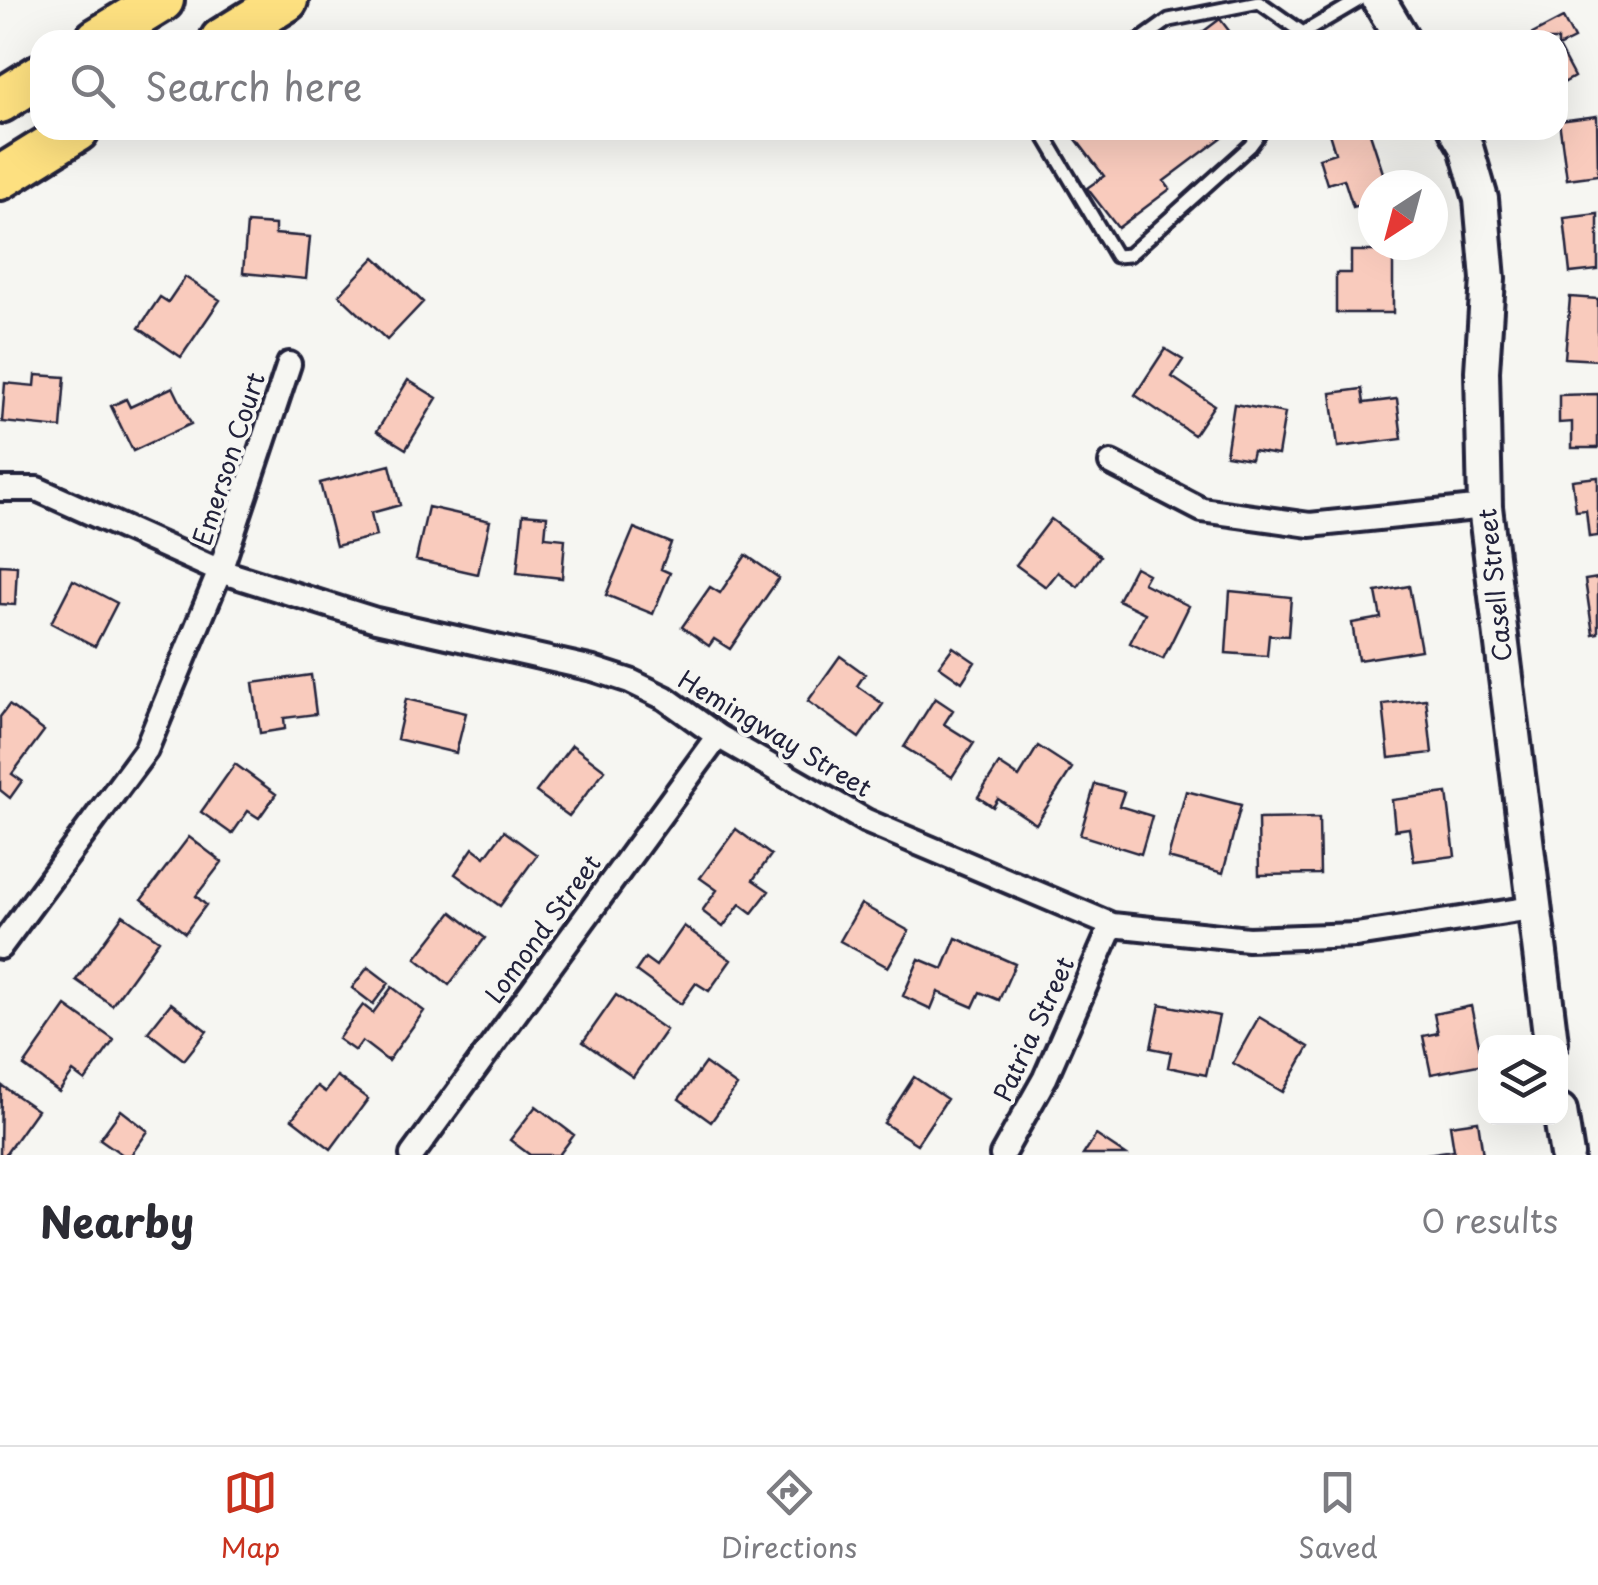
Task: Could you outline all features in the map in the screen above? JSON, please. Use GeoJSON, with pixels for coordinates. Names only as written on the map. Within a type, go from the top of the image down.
{"type":"FeatureCollection","features":[{"type":"Feature","properties":{"kind":"highway"},"geometry":{"type":"LineString","coordinates":[[114,30],[162,0]]}},
{"type":"Feature","properties":{"kind":"highway"},"geometry":{"type":"LineString","coordinates":[[238,30],[286,0]]}},
{"type":"Feature","properties":{"kind":"highway"},"geometry":{"type":"LineString","coordinates":[[0,100],[30,82]]}},
{"type":"Feature","properties":{"kind":"highway"},"geometry":{"type":"LineString","coordinates":[[0,178],[61,140]]}},
{"type":"Feature","properties":{"kind":"street"},"geometry":{"type":"LineString","coordinates":[[1378,0],[1397,30]]}},
{"type":"Feature","properties":{"kind":"street","name":"Casell Street"},"geometry":{"type":"LineString","coordinates":[[1462,140],[1482,199],[1488,279],[1482,371],[1486,507],[1550,1035]]}},
{"type":"Feature","properties":{"kind":"street","name":"Emerson Court"},"geometry":{"type":"LineString","coordinates":[[0,947],[146,750],[220,571],[289,364]]}},
{"type":"Feature","properties":{"kind":"street"},"geometry":{"type":"LineString","coordinates":[[1111,463],[1202,510],[1310,525],[1486,507]]}},
{"type":"Feature","properties":{"kind":"street","name":"Hemingway Street"},"geometry":{"type":"LineString","coordinates":[[0,489],[37,489],[220,571],[376,620],[593,669],[630,681],[665,698],[718,736],[866,821],[1112,925],[1248,939],[1338,936],[1532,908]]}},
{"type":"Feature","properties":{"kind":"street","name":"Lomond Street"},"geometry":{"type":"LineString","coordinates":[[412,1155],[718,736]]}},
{"type":"Feature","properties":{"kind":"street","name":"Patria Street"},"geometry":{"type":"LineString","coordinates":[[1002,1155],[1046,1078],[1112,925]]}},
{"type":"Feature","properties":{"kind":"street"},"geometry":{"type":"LineString","coordinates":[[1562,1125],[1566,1155]]}},
{"type":"Feature","properties":{"kind":"lane"},"geometry":{"type":"LineString","coordinates":[[1312,30],[1359,0]]}},
{"type":"Feature","properties":{"kind":"lane"},"geometry":{"type":"LineString","coordinates":[[1155,30],[1169,20],[1259,2],[1295,30]]}},
{"type":"Feature","properties":{"kind":"lane"},"geometry":{"type":"LineString","coordinates":[[1047,140],[1116,256],[1129,256],[1254,140]]}},
{"type":"Feature","properties":{"kind":"building"},"geometry":{"type":"Polygon","coordinates":[[[1563,18],[1574,39],[1568,42],[1568,30],[1540,30],[1563,18]]]}},
{"type":"Feature","properties":{"kind":"building"},"geometry":{"type":"Polygon","coordinates":[[[1220,19],[1228,30],[1205,30],[1220,19]]]}},
{"type":"Feature","properties":{"kind":"building"},"geometry":{"type":"Polygon","coordinates":[[[1597,116],[1598,175],[1567,179],[1562,140],[1568,140],[1568,120],[1597,116]]]}},
{"type":"Feature","properties":{"kind":"building"},"geometry":{"type":"Polygon","coordinates":[[[1077,140],[1219,140],[1164,181],[1170,189],[1118,228],[1087,188],[1104,176],[1077,140]]]}},
{"type":"Feature","properties":{"kind":"building"},"geometry":{"type":"Polygon","coordinates":[[[1331,140],[1372,140],[1382,170],[1358,170],[1358,206],[1353,207],[1344,179],[1327,184],[1319,158],[1335,153],[1331,140]]]}},
{"type":"Feature","properties":{"kind":"building"},"geometry":{"type":"Polygon","coordinates":[[[1598,214],[1598,270],[1570,273],[1564,218],[1598,214]]]}},
{"type":"Feature","properties":{"kind":"building"},"geometry":{"type":"Polygon","coordinates":[[[247,223],[275,225],[275,234],[310,237],[306,279],[243,273],[247,223]]]}},
{"type":"Feature","properties":{"kind":"building"},"geometry":{"type":"Polygon","coordinates":[[[1351,251],[1358,251],[1358,260],[1393,260],[1393,313],[1336,313],[1336,273],[1351,273],[1351,251]]]}},
{"type":"Feature","properties":{"kind":"building"},"geometry":{"type":"Polygon","coordinates":[[[375,257],[423,302],[387,340],[339,295],[375,257]]]}},
{"type":"Feature","properties":{"kind":"building"},"geometry":{"type":"Polygon","coordinates":[[[185,277],[220,300],[181,357],[139,328],[160,297],[168,302],[185,277]]]}},
{"type":"Feature","properties":{"kind":"building"},"geometry":{"type":"Polygon","coordinates":[[[1570,297],[1598,299],[1598,360],[1565,358],[1570,297]]]}},
{"type":"Feature","properties":{"kind":"building"},"geometry":{"type":"Polygon","coordinates":[[[1165,349],[1183,360],[1172,377],[1214,405],[1194,435],[1135,395],[1165,349]]]}},
{"type":"Feature","properties":{"kind":"building"},"geometry":{"type":"Polygon","coordinates":[[[36,375],[65,377],[61,428],[2,422],[5,383],[35,386],[36,375]]]}},
{"type":"Feature","properties":{"kind":"building"},"geometry":{"type":"Polygon","coordinates":[[[408,380],[437,398],[406,449],[377,431],[408,380]]]}},
{"type":"Feature","properties":{"kind":"building"},"geometry":{"type":"Polygon","coordinates":[[[173,387],[191,424],[133,451],[111,406],[126,399],[130,407],[173,387]]]}},
{"type":"Feature","properties":{"kind":"building"},"geometry":{"type":"Polygon","coordinates":[[[1362,389],[1364,403],[1397,399],[1402,439],[1338,447],[1331,393],[1362,389]]]}},
{"type":"Feature","properties":{"kind":"building"},"geometry":{"type":"Polygon","coordinates":[[[1598,394],[1598,448],[1572,448],[1572,422],[1559,423],[1559,395],[1598,394]]]}},
{"type":"Feature","properties":{"kind":"building"},"geometry":{"type":"Polygon","coordinates":[[[1234,404],[1285,413],[1278,455],[1253,451],[1251,459],[1226,455],[1234,404]]]}},
{"type":"Feature","properties":{"kind":"building"},"geometry":{"type":"Polygon","coordinates":[[[390,465],[400,505],[371,513],[376,536],[336,546],[320,483],[390,465]]]}},
{"type":"Feature","properties":{"kind":"building"},"geometry":{"type":"Polygon","coordinates":[[[1598,477],[1598,536],[1589,537],[1586,510],[1576,511],[1572,480],[1598,477]]]}},
{"type":"Feature","properties":{"kind":"building"},"geometry":{"type":"Polygon","coordinates":[[[428,507],[490,521],[478,574],[416,560],[428,507]]]}},
{"type":"Feature","properties":{"kind":"building"},"geometry":{"type":"Polygon","coordinates":[[[523,514],[547,516],[545,537],[565,539],[562,578],[517,573],[523,514]]]}},
{"type":"Feature","properties":{"kind":"building"},"geometry":{"type":"Polygon","coordinates":[[[1051,519],[1100,556],[1078,587],[1058,572],[1046,587],[1016,565],[1051,519]]]}},
{"type":"Feature","properties":{"kind":"building"},"geometry":{"type":"Polygon","coordinates":[[[634,528],[671,543],[661,569],[670,573],[653,614],[606,595],[634,528]]]}},
{"type":"Feature","properties":{"kind":"building"},"geometry":{"type":"Polygon","coordinates":[[[746,555],[779,578],[730,649],[714,639],[709,646],[682,627],[710,587],[720,593],[746,555]]]}},
{"type":"Feature","properties":{"kind":"building"},"geometry":{"type":"Polygon","coordinates":[[[0,565],[17,566],[15,605],[0,604],[0,565]]]}},
{"type":"Feature","properties":{"kind":"building"},"geometry":{"type":"Polygon","coordinates":[[[1135,567],[1148,574],[1143,583],[1189,606],[1163,659],[1130,643],[1145,613],[1118,600],[1135,567]]]}},
{"type":"Feature","properties":{"kind":"building"},"geometry":{"type":"Polygon","coordinates":[[[1598,578],[1598,633],[1593,634],[1585,580],[1598,578]]]}},
{"type":"Feature","properties":{"kind":"building"},"geometry":{"type":"Polygon","coordinates":[[[73,580],[117,603],[95,646],[51,623],[73,580]]]}},
{"type":"Feature","properties":{"kind":"building"},"geometry":{"type":"Polygon","coordinates":[[[1409,586],[1421,650],[1358,660],[1352,623],[1381,618],[1376,592],[1409,586]]]}},
{"type":"Feature","properties":{"kind":"building"},"geometry":{"type":"Polygon","coordinates":[[[1230,591],[1291,597],[1288,636],[1269,635],[1267,656],[1226,653],[1230,591]]]}},
{"type":"Feature","properties":{"kind":"building"},"geometry":{"type":"Polygon","coordinates":[[[953,647],[975,662],[962,682],[939,666],[953,647]]]}},
{"type":"Feature","properties":{"kind":"building"},"geometry":{"type":"Polygon","coordinates":[[[840,656],[865,674],[857,686],[883,704],[859,738],[808,701],[840,656]]]}},
{"type":"Feature","properties":{"kind":"building"},"geometry":{"type":"Polygon","coordinates":[[[311,675],[316,714],[284,718],[285,729],[260,733],[253,683],[311,675]]]}},
{"type":"Feature","properties":{"kind":"building"},"geometry":{"type":"Polygon","coordinates":[[[935,698],[953,710],[944,724],[974,743],[952,777],[904,747],[935,698]]]}},
{"type":"Feature","properties":{"kind":"building"},"geometry":{"type":"Polygon","coordinates":[[[406,699],[466,713],[456,753],[397,739],[406,699]]]}},
{"type":"Feature","properties":{"kind":"building"},"geometry":{"type":"Polygon","coordinates":[[[1426,699],[1432,753],[1389,758],[1383,704],[1426,699]]]}},
{"type":"Feature","properties":{"kind":"building"},"geometry":{"type":"Polygon","coordinates":[[[9,705],[44,731],[12,774],[22,781],[10,798],[0,790],[0,717],[9,705]]]}},
{"type":"Feature","properties":{"kind":"building"},"geometry":{"type":"Polygon","coordinates":[[[572,745],[605,770],[569,816],[536,792],[572,745]]]}},
{"type":"Feature","properties":{"kind":"building"},"geometry":{"type":"Polygon","coordinates":[[[1038,746],[1072,768],[1036,824],[998,799],[993,807],[978,797],[999,764],[1019,777],[1038,746]]]}},
{"type":"Feature","properties":{"kind":"building"},"geometry":{"type":"Polygon","coordinates":[[[235,764],[276,794],[259,818],[248,811],[232,834],[201,812],[235,764]]]}},
{"type":"Feature","properties":{"kind":"building"},"geometry":{"type":"Polygon","coordinates":[[[1095,784],[1124,792],[1119,806],[1152,816],[1141,854],[1080,835],[1095,784]]]}},
{"type":"Feature","properties":{"kind":"building"},"geometry":{"type":"Polygon","coordinates":[[[1186,791],[1241,805],[1223,873],[1168,858],[1186,791]]]}},
{"type":"Feature","properties":{"kind":"building"},"geometry":{"type":"Polygon","coordinates":[[[1447,793],[1455,856],[1414,861],[1409,828],[1395,830],[1392,800],[1447,793]]]}},
{"type":"Feature","properties":{"kind":"building"},"geometry":{"type":"Polygon","coordinates":[[[1319,818],[1320,874],[1259,875],[1258,819],[1319,818]]]}},
{"type":"Feature","properties":{"kind":"building"},"geometry":{"type":"Polygon","coordinates":[[[736,829],[771,855],[753,880],[769,891],[752,913],[740,904],[723,927],[702,911],[717,890],[700,878],[736,829]]]}},
{"type":"Feature","properties":{"kind":"building"},"geometry":{"type":"Polygon","coordinates":[[[504,831],[537,855],[500,906],[455,874],[473,848],[485,857],[504,831]]]}},
{"type":"Feature","properties":{"kind":"building"},"geometry":{"type":"Polygon","coordinates":[[[189,837],[222,862],[196,896],[206,905],[185,933],[142,899],[189,837]]]}},
{"type":"Feature","properties":{"kind":"building"},"geometry":{"type":"Polygon","coordinates":[[[861,904],[909,931],[888,967],[840,941],[861,904]]]}},
{"type":"Feature","properties":{"kind":"building"},"geometry":{"type":"Polygon","coordinates":[[[452,912],[485,938],[449,985],[416,958],[452,912]]]}},
{"type":"Feature","properties":{"kind":"building"},"geometry":{"type":"Polygon","coordinates":[[[123,915],[159,940],[112,1005],[76,980],[123,915]]]}},
{"type":"Feature","properties":{"kind":"building"},"geometry":{"type":"Polygon","coordinates":[[[684,926],[731,960],[709,991],[696,983],[681,1004],[636,971],[645,958],[656,966],[684,926]]]}},
{"type":"Feature","properties":{"kind":"building"},"geometry":{"type":"Polygon","coordinates":[[[956,938],[1015,964],[999,1000],[980,992],[973,1007],[938,992],[931,1009],[903,996],[919,959],[943,969],[956,938]]]}},
{"type":"Feature","properties":{"kind":"building"},"geometry":{"type":"Polygon","coordinates":[[[368,967],[389,983],[373,1004],[352,988],[368,967]]]}},
{"type":"Feature","properties":{"kind":"building"},"geometry":{"type":"Polygon","coordinates":[[[392,987],[424,1011],[388,1061],[362,1041],[355,1051],[338,1039],[363,1005],[373,1013],[392,987]]]}},
{"type":"Feature","properties":{"kind":"building"},"geometry":{"type":"Polygon","coordinates":[[[616,995],[666,1030],[633,1077],[583,1042],[616,995]]]}},
{"type":"Feature","properties":{"kind":"building"},"geometry":{"type":"Polygon","coordinates":[[[171,1003],[207,1031],[184,1060],[148,1032],[171,1003]]]}},
{"type":"Feature","properties":{"kind":"building"},"geometry":{"type":"Polygon","coordinates":[[[1160,1004],[1219,1016],[1206,1075],[1168,1067],[1171,1052],[1151,1048],[1160,1004]]]}},
{"type":"Feature","properties":{"kind":"building"},"geometry":{"type":"Polygon","coordinates":[[[66,1006],[114,1040],[85,1081],[73,1072],[59,1092],[24,1066],[66,1006]]]}},
{"type":"Feature","properties":{"kind":"building"},"geometry":{"type":"Polygon","coordinates":[[[1471,1006],[1478,1065],[1431,1074],[1423,1036],[1438,1033],[1434,1014],[1471,1006]]]}},
{"type":"Feature","properties":{"kind":"building"},"geometry":{"type":"Polygon","coordinates":[[[1259,1017],[1309,1047],[1283,1092],[1233,1063],[1259,1017]]]}},
{"type":"Feature","properties":{"kind":"building"},"geometry":{"type":"Polygon","coordinates":[[[705,1063],[737,1086],[711,1122],[679,1099],[705,1063]]]}},
{"type":"Feature","properties":{"kind":"building"},"geometry":{"type":"Polygon","coordinates":[[[337,1076],[368,1099],[331,1149],[292,1119],[317,1086],[325,1092],[337,1076]]]}},
{"type":"Feature","properties":{"kind":"building"},"geometry":{"type":"Polygon","coordinates":[[[914,1077],[947,1099],[917,1144],[884,1123],[914,1077]]]}},
{"type":"Feature","properties":{"kind":"building"},"geometry":{"type":"Polygon","coordinates":[[[1,1085],[37,1110],[5,1155],[0,1155],[1,1085]]]}},
{"type":"Feature","properties":{"kind":"building"},"geometry":{"type":"Polygon","coordinates":[[[536,1106],[574,1135],[559,1155],[530,1155],[510,1140],[536,1106]]]}},
{"type":"Feature","properties":{"kind":"building"},"geometry":{"type":"Polygon","coordinates":[[[121,1110],[148,1131],[131,1155],[123,1155],[100,1139],[121,1110]]]}},
{"type":"Feature","properties":{"kind":"building"},"geometry":{"type":"Polygon","coordinates":[[[1478,1121],[1483,1155],[1420,1155],[1454,1150],[1450,1125],[1478,1121]]]}},
{"type":"Feature","properties":{"kind":"building"},"geometry":{"type":"Polygon","coordinates":[[[1096,1135],[1126,1155],[1083,1155],[1096,1135]]]}}]}
